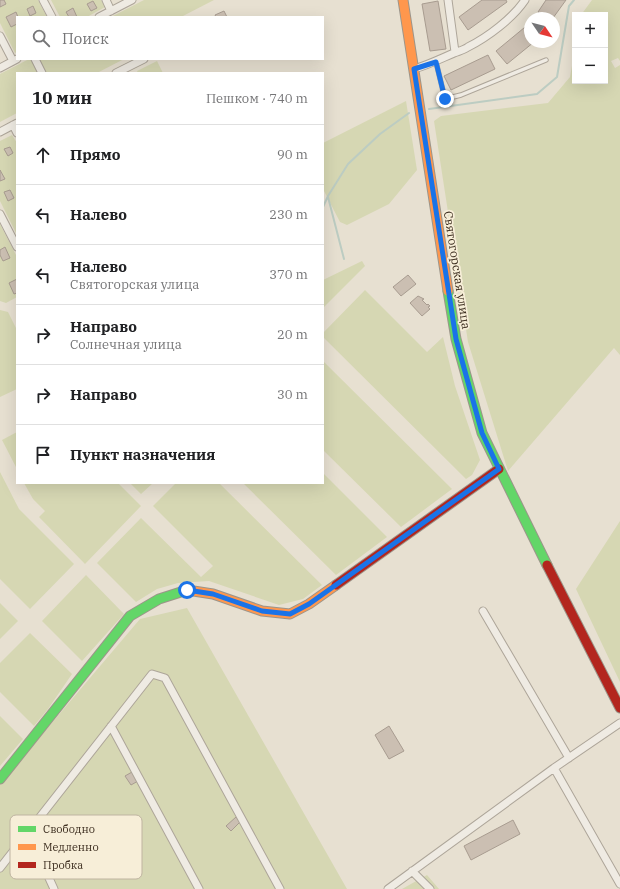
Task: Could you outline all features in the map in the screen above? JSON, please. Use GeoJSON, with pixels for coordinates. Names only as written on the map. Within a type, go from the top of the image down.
{"type":"FeatureCollection","features":[{"type":"Feature","properties":{"kind":"street"},"geometry":{"type":"LineString","coordinates":[[43,0],[51,16]]}},
{"type":"Feature","properties":{"kind":"street"},"geometry":{"type":"LineString","coordinates":[[106,0],[111,10]]}},
{"type":"Feature","properties":{"kind":"street"},"geometry":{"type":"LineString","coordinates":[[101,16],[132,0]]}},
{"type":"Feature","properties":{"kind":"street","name":"Святогорская улица"},"geometry":{"type":"LineString","coordinates":[[403,0],[456,339],[482,433],[620,708]]}},
{"type":"Feature","properties":{"kind":"street"},"geometry":{"type":"LineString","coordinates":[[448,0],[455,52]]}},
{"type":"Feature","properties":{"kind":"street"},"geometry":{"type":"LineString","coordinates":[[414,69],[436,62],[455,52],[467,48],[497,28],[522,5],[525,0]]}},
{"type":"Feature","properties":{"kind":"street"},"geometry":{"type":"LineString","coordinates":[[0,36],[15,60],[0,68]]}},
{"type":"Feature","properties":{"kind":"street"},"geometry":{"type":"LineString","coordinates":[[36,60],[42,72]]}},
{"type":"Feature","properties":{"kind":"street"},"geometry":{"type":"LineString","coordinates":[[130,70],[143,60]]}},
{"type":"Feature","properties":{"kind":"street"},"geometry":{"type":"LineString","coordinates":[[0,132],[15,124]]}},
{"type":"Feature","properties":{"kind":"street"},"geometry":{"type":"LineString","coordinates":[[0,214],[16,245]]}},
{"type":"Feature","properties":{"kind":"street"},"geometry":{"type":"LineString","coordinates":[[0,779],[130,616],[159,600],[187,590],[213,594],[262,611],[290,614],[309,604],[499,469]]}},
{"type":"Feature","properties":{"kind":"street"},"geometry":{"type":"LineString","coordinates":[[483,611],[569,758]]}},
{"type":"Feature","properties":{"kind":"street"},"geometry":{"type":"LineString","coordinates":[[41,815],[152,674],[165,678],[280,889]]}},
{"type":"Feature","properties":{"kind":"street"},"geometry":{"type":"LineString","coordinates":[[388,889],[554,768],[620,723]]}},
{"type":"Feature","properties":{"kind":"street"},"geometry":{"type":"LineString","coordinates":[[111,726],[199,889]]}},
{"type":"Feature","properties":{"kind":"street"},"geometry":{"type":"LineString","coordinates":[[554,768],[620,884]]}},
{"type":"Feature","properties":{"kind":"street"},"geometry":{"type":"LineString","coordinates":[[0,868],[10,855]]}},
{"type":"Feature","properties":{"kind":"street"},"geometry":{"type":"LineString","coordinates":[[412,871],[430,889]]}},
{"type":"Feature","properties":{"kind":"street"},"geometry":{"type":"LineString","coordinates":[[49,879],[54,889]]}},
{"type":"Feature","properties":{"kind":"lane"},"geometry":{"type":"LineString","coordinates":[[436,62],[445,99],[461,96],[546,60]]}},
{"type":"Feature","properties":{"kind":"green space"},"geometry":{"type":"Polygon","coordinates":[[[0,0],[38,0],[46,16],[16,16],[15,53],[0,23],[0,0]]]}},
{"type":"Feature","properties":{"kind":"green space"},"geometry":{"type":"Polygon","coordinates":[[[51,0],[101,0],[105,7],[89,16],[59,16],[51,0]]]}},
{"type":"Feature","properties":{"kind":"green space"},"geometry":{"type":"Polygon","coordinates":[[[144,0],[214,0],[183,16],[113,16],[144,0]]]}},
{"type":"Feature","properties":{"kind":"green space"},"geometry":{"type":"Polygon","coordinates":[[[592,0],[620,0],[620,61],[618,58],[611,61],[615,68],[620,65],[620,355],[614,348],[508,471],[468,342],[434,121],[441,116],[548,103],[570,77],[572,66],[572,84],[608,84],[608,12],[583,12],[592,0]]]}},
{"type":"Feature","properties":{"kind":"green space"},"geometry":{"type":"Polygon","coordinates":[[[27,60],[122,60],[99,72],[16,72],[16,114],[0,122],[0,74],[27,60]]]}},
{"type":"Feature","properties":{"kind":"green space"},"geometry":{"type":"Polygon","coordinates":[[[157,61],[162,72],[138,72],[157,61]]]}},
{"type":"Feature","properties":{"kind":"green space"},"geometry":{"type":"Polygon","coordinates":[[[406,101],[417,170],[389,204],[347,225],[340,222],[324,191],[324,142],[406,101]]]}},
{"type":"Feature","properties":{"kind":"green space"},"geometry":{"type":"Polygon","coordinates":[[[12,135],[16,141],[16,233],[0,201],[0,141],[12,135]]]}},
{"type":"Feature","properties":{"kind":"green space"},"geometry":{"type":"Polygon","coordinates":[[[0,224],[16,255],[16,298],[6,303],[0,301],[0,224]]]}},
{"type":"Feature","properties":{"kind":"green space"},"geometry":{"type":"Polygon","coordinates":[[[362,261],[365,266],[324,307],[324,280],[362,261]]]}},
{"type":"Feature","properties":{"kind":"green space"},"geometry":{"type":"Polygon","coordinates":[[[365,290],[427,352],[443,337],[455,386],[480,460],[472,475],[466,479],[324,338],[324,332],[365,290]]]}},
{"type":"Feature","properties":{"kind":"green space"},"geometry":{"type":"Polygon","coordinates":[[[0,310],[8,312],[16,328],[16,389],[0,397],[0,310]]]}},
{"type":"Feature","properties":{"kind":"green space"},"geometry":{"type":"Polygon","coordinates":[[[324,362],[452,489],[401,527],[324,451],[324,362]]]}},
{"type":"Feature","properties":{"kind":"green space"},"geometry":{"type":"Polygon","coordinates":[[[16,433],[16,467],[2,440],[16,433]]]}},
{"type":"Feature","properties":{"kind":"green space"},"geometry":{"type":"Polygon","coordinates":[[[0,472],[19,509],[74,564],[30,609],[0,579],[0,472]]]}},
{"type":"Feature","properties":{"kind":"green space"},"geometry":{"type":"Polygon","coordinates":[[[324,474],[387,537],[336,575],[244,484],[324,484],[324,474]]]}},
{"type":"Feature","properties":{"kind":"green space"},"geometry":{"type":"Polygon","coordinates":[[[25,484],[119,484],[141,506],[85,564],[39,517],[45,511],[33,499],[25,484]]]}},
{"type":"Feature","properties":{"kind":"green space"},"geometry":{"type":"Polygon","coordinates":[[[131,484],[152,484],[141,494],[131,484]]]}},
{"type":"Feature","properties":{"kind":"green space"},"geometry":{"type":"Polygon","coordinates":[[[175,484],[220,484],[322,585],[303,599],[279,605],[209,581],[178,583],[157,589],[136,602],[97,563],[141,518],[201,577],[213,566],[153,506],[175,484]]]}},
{"type":"Feature","properties":{"kind":"green space"},"geometry":{"type":"Polygon","coordinates":[[[620,521],[620,682],[576,589],[620,521]]]}},
{"type":"Feature","properties":{"kind":"green space"},"geometry":{"type":"Polygon","coordinates":[[[86,575],[124,614],[82,661],[42,621],[86,575]]]}},
{"type":"Feature","properties":{"kind":"green space"},"geometry":{"type":"Polygon","coordinates":[[[0,603],[18,621],[0,639],[0,603]]]}},
{"type":"Feature","properties":{"kind":"green space"},"geometry":{"type":"Polygon","coordinates":[[[187,608],[347,889],[0,889],[0,784],[140,619],[187,608]]]}},
{"type":"Feature","properties":{"kind":"green space"},"geometry":{"type":"Polygon","coordinates":[[[30,633],[72,674],[48,709],[34,726],[0,692],[0,663],[30,633]]]}},
{"type":"Feature","properties":{"kind":"green space"},"geometry":{"type":"Polygon","coordinates":[[[0,716],[23,739],[0,766],[0,716]]]}},
{"type":"Feature","properties":{"kind":"green space"},"geometry":{"type":"Polygon","coordinates":[[[427,875],[439,889],[402,889],[427,875]]]}},
{"type":"Feature","properties":{"kind":"building"},"geometry":{"type":"Polygon","coordinates":[[[0,0],[4,0],[6,4],[0,7],[0,0]]]}},
{"type":"Feature","properties":{"kind":"building"},"geometry":{"type":"Polygon","coordinates":[[[482,0],[506,0],[507,2],[468,30],[459,17],[482,0]]]}},
{"type":"Feature","properties":{"kind":"building"},"geometry":{"type":"Polygon","coordinates":[[[546,0],[566,0],[557,12],[538,12],[546,0]]]}},
{"type":"Feature","properties":{"kind":"building"},"geometry":{"type":"Polygon","coordinates":[[[93,1],[97,8],[91,11],[87,4],[93,1]]]}},
{"type":"Feature","properties":{"kind":"building"},"geometry":{"type":"Polygon","coordinates":[[[438,1],[446,49],[430,51],[422,4],[438,1]]]}},
{"type":"Feature","properties":{"kind":"building"},"geometry":{"type":"Polygon","coordinates":[[[33,6],[36,13],[30,16],[27,9],[33,6]]]}},
{"type":"Feature","properties":{"kind":"building"},"geometry":{"type":"Polygon","coordinates":[[[73,8],[77,16],[68,16],[66,12],[73,8]]]}},
{"type":"Feature","properties":{"kind":"building"},"geometry":{"type":"Polygon","coordinates":[[[224,11],[226,16],[216,16],[224,11]]]}},
{"type":"Feature","properties":{"kind":"building"},"geometry":{"type":"Polygon","coordinates":[[[16,12],[18,16],[16,16],[16,24],[11,27],[6,17],[16,12]]]}},
{"type":"Feature","properties":{"kind":"building"},"geometry":{"type":"Polygon","coordinates":[[[524,28],[524,48],[527,48],[507,64],[496,51],[524,28]]]}},
{"type":"Feature","properties":{"kind":"building"},"geometry":{"type":"Polygon","coordinates":[[[488,55],[495,69],[451,90],[444,76],[488,55]]]}},
{"type":"Feature","properties":{"kind":"building"},"geometry":{"type":"Polygon","coordinates":[[[10,147],[13,153],[8,156],[4,149],[10,147]]]}},
{"type":"Feature","properties":{"kind":"building"},"geometry":{"type":"Polygon","coordinates":[[[0,170],[5,179],[0,181],[0,170]]]}},
{"type":"Feature","properties":{"kind":"building"},"geometry":{"type":"Polygon","coordinates":[[[10,190],[14,198],[8,201],[4,192],[10,190]]]}},
{"type":"Feature","properties":{"kind":"building"},"geometry":{"type":"Polygon","coordinates":[[[5,247],[10,258],[3,261],[0,255],[0,250],[5,247]]]}},
{"type":"Feature","properties":{"kind":"building"},"geometry":{"type":"Polygon","coordinates":[[[408,275],[416,284],[401,296],[393,287],[408,275]]]}},
{"type":"Feature","properties":{"kind":"building"},"geometry":{"type":"Polygon","coordinates":[[[16,280],[16,293],[14,294],[9,283],[16,280]]]}},
{"type":"Feature","properties":{"kind":"building"},"geometry":{"type":"Polygon","coordinates":[[[418,296],[424,299],[422,300],[430,306],[428,307],[430,309],[422,316],[410,303],[418,296]]]}},
{"type":"Feature","properties":{"kind":"building"},"geometry":{"type":"Polygon","coordinates":[[[389,726],[404,751],[389,759],[375,735],[389,726]]]}},
{"type":"Feature","properties":{"kind":"building"},"geometry":{"type":"Polygon","coordinates":[[[132,772],[138,781],[131,785],[125,776],[132,772]]]}},
{"type":"Feature","properties":{"kind":"building"},"geometry":{"type":"Polygon","coordinates":[[[236,817],[240,822],[231,831],[226,826],[236,817]]]}},
{"type":"Feature","properties":{"kind":"building"},"geometry":{"type":"Polygon","coordinates":[[[513,820],[520,834],[471,860],[464,846],[513,820]]]}},
{"type":"Feature","properties":{"kind":"waterway"},"geometry":{"type":"LineString","coordinates":[[429,109],[537,94],[557,77],[569,6],[574,0]]}},
{"type":"Feature","properties":{"kind":"waterway"},"geometry":{"type":"LineString","coordinates":[[324,205],[348,164],[380,134],[409,113]]}},
{"type":"Feature","properties":{"kind":"waterway"},"geometry":{"type":"LineString","coordinates":[[328,197],[344,259]]}},
{"type":"Feature","properties":{"kind":"traffic: fast"},"geometry":{"type":"LineString","coordinates":[[448,291],[456,339],[482,433],[547,565]]}},
{"type":"Feature","properties":{"kind":"traffic: fast"},"geometry":{"type":"LineString","coordinates":[[0,779],[130,616],[159,599],[184,591]]}},
{"type":"Feature","properties":{"kind":"traffic: slow"},"geometry":{"type":"LineString","coordinates":[[403,0],[448,291]]}},
{"type":"Feature","properties":{"kind":"traffic: slow"},"geometry":{"type":"LineString","coordinates":[[184,591],[187,590],[213,594],[262,611],[290,614],[309,604],[336,585]]}},
{"type":"Feature","properties":{"kind":"traffic: jam"},"geometry":{"type":"LineString","coordinates":[[336,585],[499,469]]}},
{"type":"Feature","properties":{"kind":"traffic: jam"},"geometry":{"type":"LineString","coordinates":[[547,565],[620,708]]}},
{"type":"Feature","properties":{"kind":"route"},"geometry":{"type":"LineString","coordinates":[[187,590],[213,594],[262,611],[290,614],[309,604],[499,469],[482,433],[456,339],[414,69],[436,62],[445,99]]}}]}
